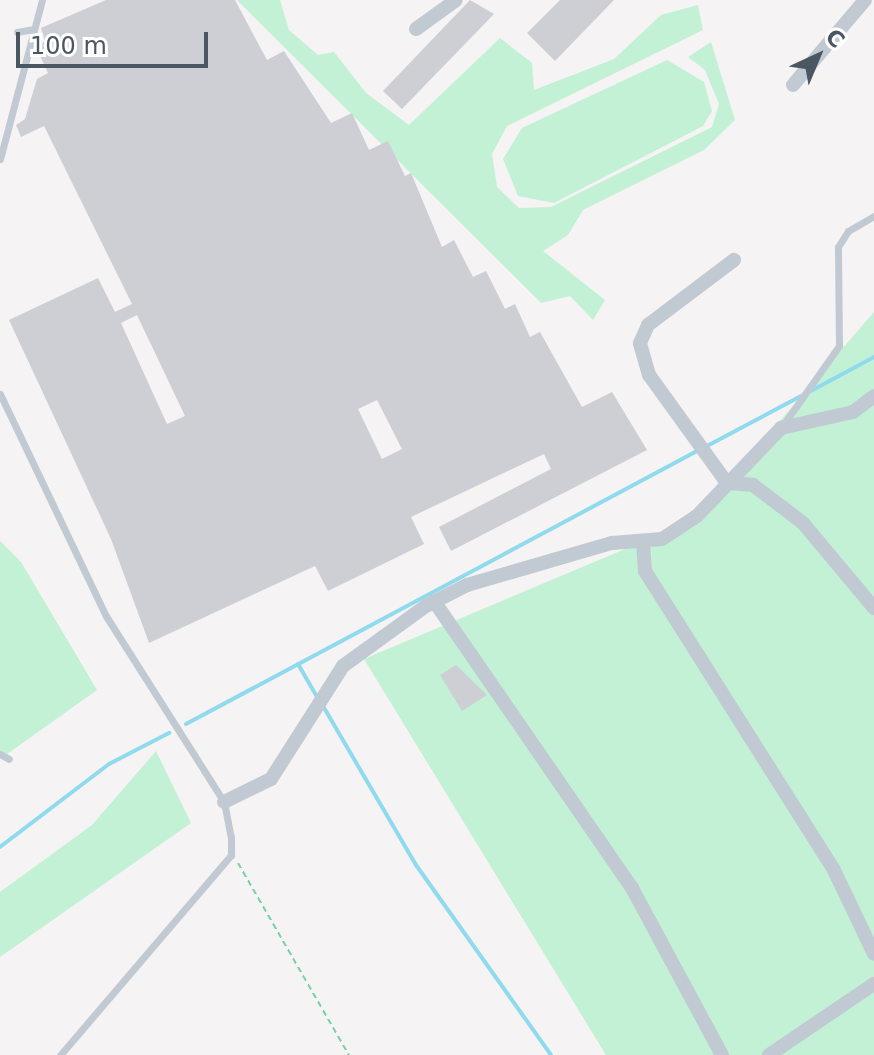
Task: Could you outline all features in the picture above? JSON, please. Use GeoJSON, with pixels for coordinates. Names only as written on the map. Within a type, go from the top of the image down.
{"type":"FeatureCollection","features":[{"type":"Feature","properties":{"kind":"street"},"geometry":{"type":"LineString","coordinates":[[416,29],[456,0]]}},
{"type":"Feature","properties":{"kind":"street"},"geometry":{"type":"LineString","coordinates":[[793,85],[865,0]]}},
{"type":"Feature","properties":{"kind":"street"},"geometry":{"type":"LineString","coordinates":[[734,260],[648,325],[640,343],[649,375],[727,483],[753,485],[803,523],[874,608]]}},
{"type":"Feature","properties":{"kind":"street"},"geometry":{"type":"LineString","coordinates":[[224,802],[271,779],[354,655],[434,601],[612,543],[643,543],[697,516],[781,428],[853,412],[874,396]]}},
{"type":"Feature","properties":{"kind":"street"},"geometry":{"type":"LineString","coordinates":[[643,543],[645,571],[833,868],[874,954]]}},
{"type":"Feature","properties":{"kind":"street"},"geometry":{"type":"LineString","coordinates":[[434,601],[632,888],[722,1055]]}},
{"type":"Feature","properties":{"kind":"street"},"geometry":{"type":"LineString","coordinates":[[769,1055],[874,984]]}},
{"type":"Feature","properties":{"kind":"lane"},"geometry":{"type":"LineString","coordinates":[[0,159],[42,0]]}},
{"type":"Feature","properties":{"kind":"lane"},"geometry":{"type":"LineString","coordinates":[[17,32],[34,29]]}},
{"type":"Feature","properties":{"kind":"lane"},"geometry":{"type":"LineString","coordinates":[[781,428],[839,346],[838,247],[848,231],[874,216]]}},
{"type":"Feature","properties":{"kind":"lane"},"geometry":{"type":"LineString","coordinates":[[0,394],[106,616],[224,802],[231,855],[60,1055]]}},
{"type":"Feature","properties":{"kind":"lane"},"geometry":{"type":"LineString","coordinates":[[0,754],[9,759]]}},
{"type":"Feature","properties":{"kind":"path"},"geometry":{"type":"LineString","coordinates":[[231,855],[349,1055]]}},
{"type":"Feature","properties":{"kind":"green space"},"geometry":{"type":"Polygon","coordinates":[[[237,0],[280,0],[289,30],[318,55],[334,52],[366,93],[409,125],[500,38],[532,63],[534,90],[614,59],[661,15],[698,5],[703,30],[507,126],[492,154],[497,187],[519,208],[551,207],[712,127],[719,104],[705,70],[688,57],[711,42],[735,120],[704,150],[583,210],[568,235],[543,251],[605,300],[593,320],[570,296],[541,303],[237,0]]]}},
{"type":"Feature","properties":{"kind":"green space"},"geometry":{"type":"Polygon","coordinates":[[[667,60],[704,82],[712,111],[703,126],[554,203],[518,196],[503,159],[522,128],[667,60]]]}},
{"type":"Feature","properties":{"kind":"green space"},"geometry":{"type":"Polygon","coordinates":[[[874,312],[874,1055],[606,1055],[364,659],[694,520],[874,312]]]}},
{"type":"Feature","properties":{"kind":"green space"},"geometry":{"type":"Polygon","coordinates":[[[0,541],[21,562],[97,690],[0,759],[0,541]]]}},
{"type":"Feature","properties":{"kind":"green space"},"geometry":{"type":"Polygon","coordinates":[[[156,751],[191,823],[0,957],[0,892],[92,825],[156,751]]]}},
{"type":"Feature","properties":{"kind":"building"},"geometry":{"type":"Polygon","coordinates":[[[106,0],[235,0],[267,60],[284,51],[331,123],[352,113],[369,150],[388,141],[405,176],[411,173],[442,247],[454,240],[473,277],[486,271],[505,309],[515,304],[530,337],[540,332],[582,407],[612,392],[647,450],[451,551],[439,527],[551,469],[544,454],[411,517],[424,544],[328,591],[315,566],[149,643],[111,539],[9,320],[98,278],[115,312],[132,304],[44,126],[21,137],[16,125],[25,119],[37,79],[48,73],[36,47],[45,41],[41,28],[106,0]],[[137,315],[121,323],[167,424],[185,416],[137,315]],[[377,400],[358,409],[382,459],[402,449],[377,400]]]}},
{"type":"Feature","properties":{"kind":"building"},"geometry":{"type":"Polygon","coordinates":[[[470,0],[494,14],[402,109],[383,91],[470,0]]]}},
{"type":"Feature","properties":{"kind":"building"},"geometry":{"type":"Polygon","coordinates":[[[560,0],[614,0],[555,61],[527,33],[560,0]]]}},
{"type":"Feature","properties":{"kind":"building"},"geometry":{"type":"Polygon","coordinates":[[[456,665],[487,695],[462,711],[440,675],[456,665]]]}},
{"type":"Feature","properties":{"kind":"waterway"},"geometry":{"type":"LineString","coordinates":[[809,392],[874,357]]}},
{"type":"Feature","properties":{"kind":"waterway"},"geometry":{"type":"LineString","coordinates":[[707,446],[801,396]]}},
{"type":"Feature","properties":{"kind":"waterway"},"geometry":{"type":"LineString","coordinates":[[186,724],[699,450]]}},
{"type":"Feature","properties":{"kind":"waterway"},"geometry":{"type":"LineString","coordinates":[[298,664],[318,698]]}},
{"type":"Feature","properties":{"kind":"waterway"},"geometry":{"type":"LineString","coordinates":[[323,706],[416,865],[551,1055]]}},
{"type":"Feature","properties":{"kind":"waterway"},"geometry":{"type":"LineString","coordinates":[[0,847],[109,764],[169,733]]}}]}
